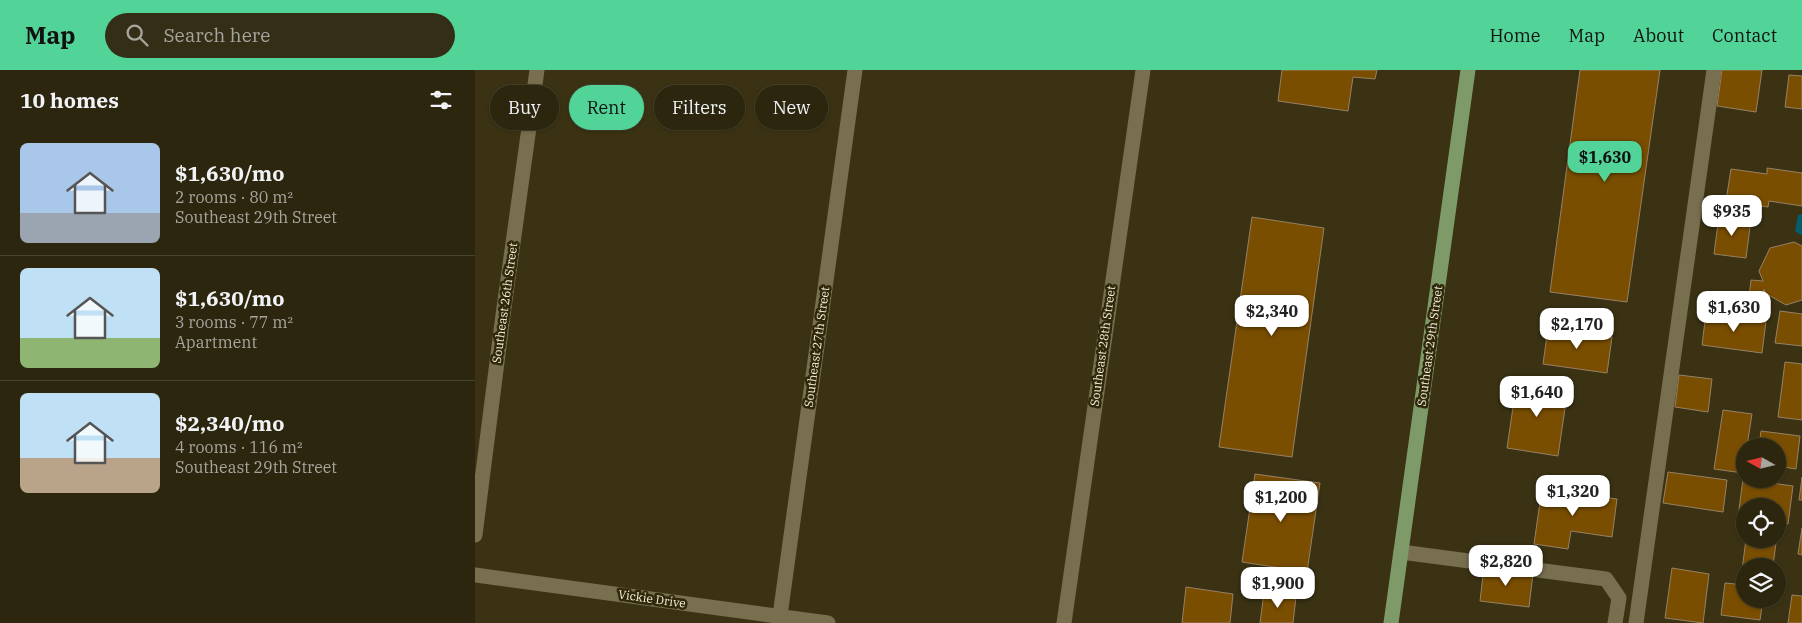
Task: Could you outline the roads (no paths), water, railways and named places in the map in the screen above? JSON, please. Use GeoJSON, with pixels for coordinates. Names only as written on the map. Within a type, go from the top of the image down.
{"type":"FeatureCollection","features":[{"type":"Feature","properties":{"kind":"main road","name":"Southeast 29th Street"},"geometry":{"type":"LineString","coordinates":[[1391,623],[1468,70]]}},
{"type":"Feature","properties":{"kind":"street","name":"Southeast 26th Street"},"geometry":{"type":"LineString","coordinates":[[475,535],[537,70]]}},
{"type":"Feature","properties":{"kind":"street","name":"Southeast 27th Street"},"geometry":{"type":"LineString","coordinates":[[779,620],[855,70]]}},
{"type":"Feature","properties":{"kind":"street","name":"Southeast 28th Street"},"geometry":{"type":"LineString","coordinates":[[1064,623],[1143,70]]}},
{"type":"Feature","properties":{"kind":"street"},"geometry":{"type":"LineString","coordinates":[[1636,623],[1714,70]]}},
{"type":"Feature","properties":{"kind":"street"},"geometry":{"type":"LineString","coordinates":[[1401,552],[1606,578],[1619,598],[1615,623]]}},
{"type":"Feature","properties":{"kind":"street","name":"Vickie Drive"},"geometry":{"type":"LineString","coordinates":[[475,575],[779,620],[828,623]]}},
{"type":"Feature","properties":{"kind":"water"},"geometry":{"type":"Polygon","coordinates":[[[1802,214],[1802,236],[1795,231],[1798,215],[1802,214]]]}}]}
